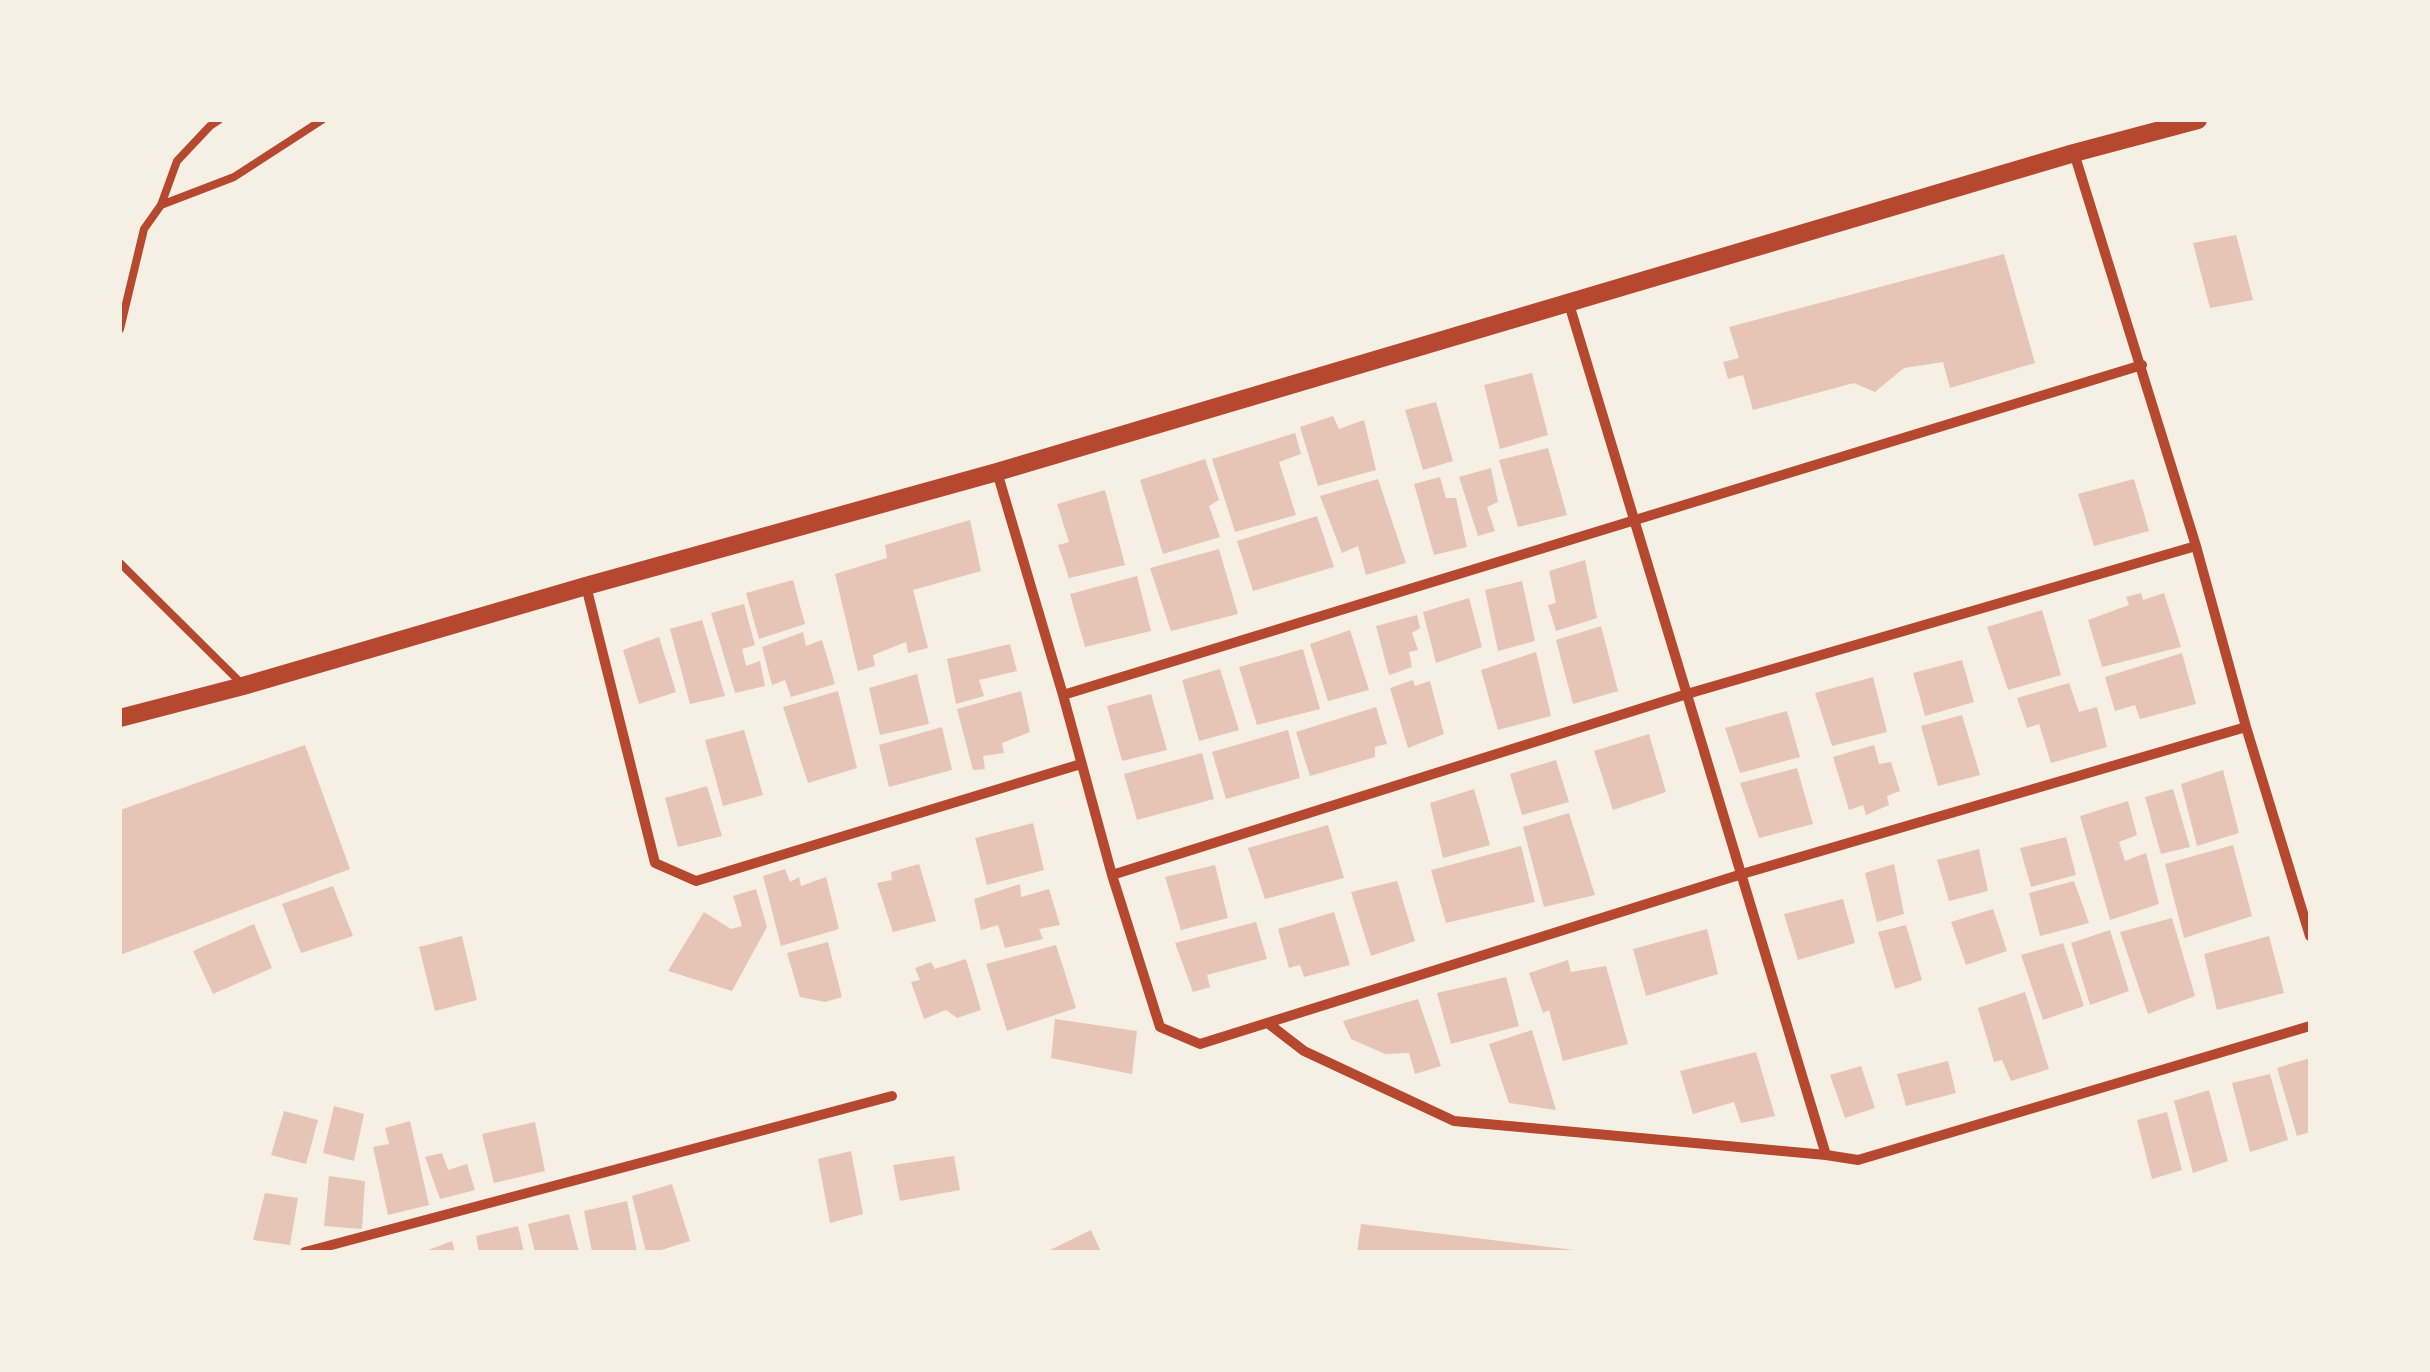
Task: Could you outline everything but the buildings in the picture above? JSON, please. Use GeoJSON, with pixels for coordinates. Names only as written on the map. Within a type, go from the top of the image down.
{"type":"FeatureCollection","features":[{"type":"Feature","properties":{"kind":"street"},"geometry":{"type":"LineString","coordinates":[[120,718],[997,472],[2074,153],[2198,120]]}},
{"type":"Feature","properties":{"kind":"street"},"geometry":{"type":"LineString","coordinates":[[2074,153],[2142,365],[2310,936]]}},
{"type":"Feature","properties":{"kind":"street"},"geometry":{"type":"LineString","coordinates":[[1570,304],[1826,1155]]}},
{"type":"Feature","properties":{"kind":"street"},"geometry":{"type":"LineString","coordinates":[[1063,695],[2142,365]]}},
{"type":"Feature","properties":{"kind":"street"},"geometry":{"type":"LineString","coordinates":[[997,472],[1112,875],[1160,1026],[1200,1044],[1742,874],[2246,727]]}},
{"type":"Feature","properties":{"kind":"street"},"geometry":{"type":"LineString","coordinates":[[1112,875],[1687,694],[2196,546]]}},
{"type":"Feature","properties":{"kind":"street"},"geometry":{"type":"LineString","coordinates":[[586,586],[655,863],[696,881],[1081,764]]}},
{"type":"Feature","properties":{"kind":"street"},"geometry":{"type":"LineString","coordinates":[[1269,1024],[1304,1051],[1454,1120],[1858,1160],[2310,1026]]}},
{"type":"Feature","properties":{"kind":"street"},"geometry":{"type":"LineString","coordinates":[[305,1252],[892,1096]]}},
{"type":"Feature","properties":{"kind":"lane"},"geometry":{"type":"LineString","coordinates":[[120,329],[144,230],[161,205],[178,161],[219,120]]}},
{"type":"Feature","properties":{"kind":"lane"},"geometry":{"type":"LineString","coordinates":[[161,205],[234,178],[322,120]]}},
{"type":"Feature","properties":{"kind":"lane"},"geometry":{"type":"LineString","coordinates":[[120,563],[243,686]]}}]}
